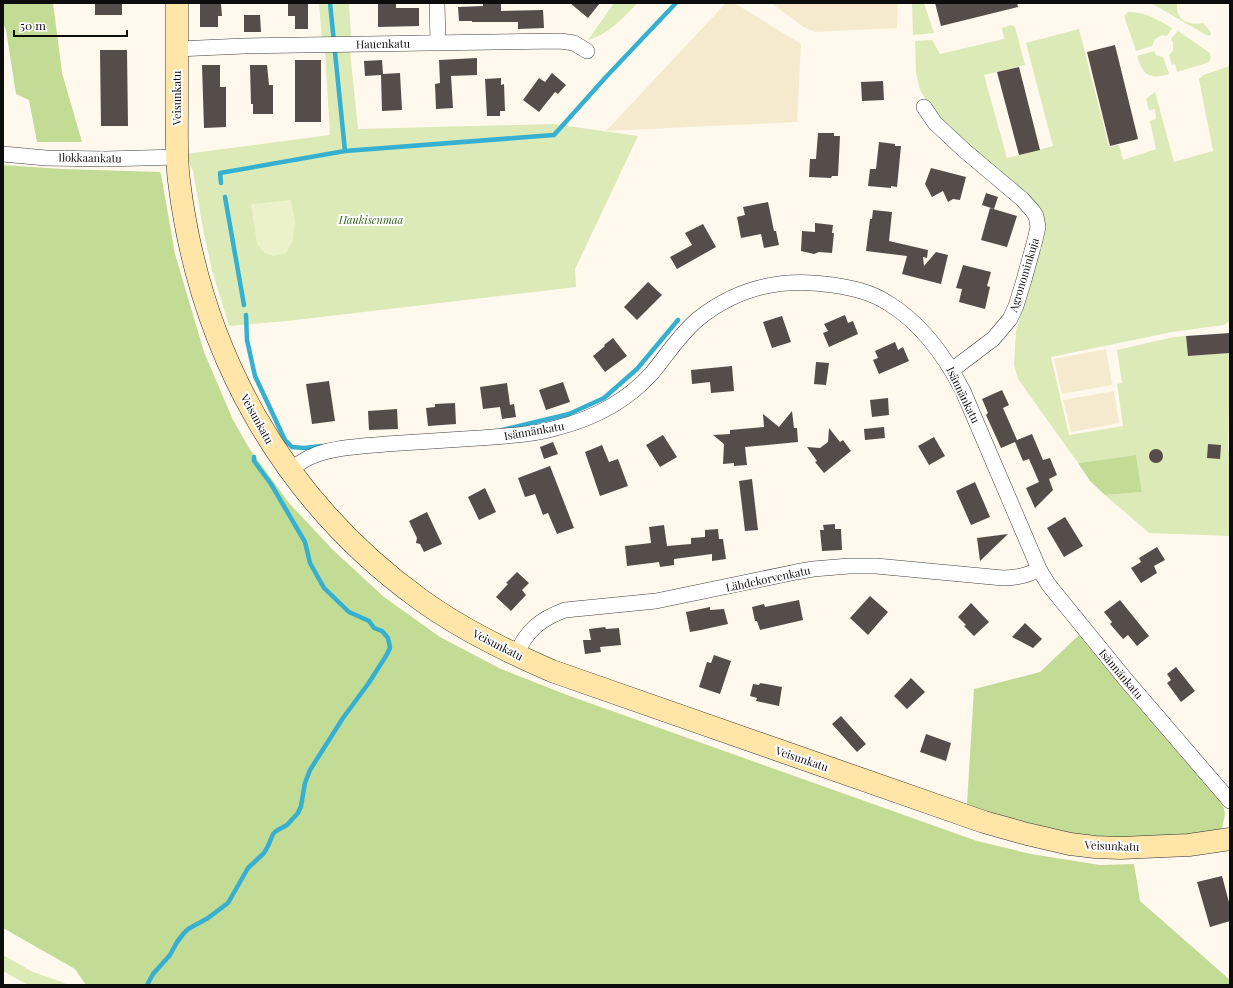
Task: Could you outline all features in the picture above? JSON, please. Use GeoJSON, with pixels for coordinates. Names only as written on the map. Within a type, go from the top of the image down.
{"type":"FeatureCollection","features":[{"type":"Feature","properties":{"kind":"street","name":"Veisunkatu"},"geometry":{"type":"LineString","coordinates":[[177,3],[179,179],[190,250],[213,325],[234,377],[261,428],[310,497],[334,524],[374,562],[419,598],[446,617],[516,655],[552,671],[775,750],[977,819],[1027,834],[1070,844],[1120,848],[1189,846],[1230,839]]}},
{"type":"Feature","properties":{"kind":"street"},"geometry":{"type":"LineString","coordinates":[[437,3],[438,43]]}},
{"type":"Feature","properties":{"kind":"street","name":"Hauenkatu"},"geometry":{"type":"LineString","coordinates":[[177,49],[244,46],[560,41],[574,43],[587,52]]}},
{"type":"Feature","properties":{"kind":"street","name":"Agronominkuja"},"geometry":{"type":"LineString","coordinates":[[924,107],[934,123],[1022,199],[1036,216],[1038,227],[1036,240],[1024,280],[1016,306],[1010,319],[993,339],[952,370]]}},
{"type":"Feature","properties":{"kind":"street","name":"Ilokkaankatu"},"geometry":{"type":"LineString","coordinates":[[3,154],[46,158],[105,160],[178,157]]}},
{"type":"Feature","properties":{"kind":"street","name":"Isännänkatu"},"geometry":{"type":"LineString","coordinates":[[290,470],[313,456],[323,452],[352,447],[510,436],[555,429],[590,417],[610,407],[639,386],[696,320],[738,294],[758,287],[781,282],[822,283],[858,289],[874,295],[888,303],[912,322],[937,348],[963,390],[1039,570],[1048,584],[1079,624],[1230,801]]}},
{"type":"Feature","properties":{"kind":"street","name":"Lähdekorvenkatu"},"geometry":{"type":"LineString","coordinates":[[516,655],[522,641],[531,630],[544,619],[565,610],[656,601],[807,570],[876,566],[1013,578],[1039,570]]}},
{"type":"Feature","properties":{"kind":"shaded area"},"geometry":{"type":"Polygon","coordinates":[[[726,3],[734,3],[801,44],[797,122],[606,131],[726,3]]]}},
{"type":"Feature","properties":{"kind":"shaded area"},"geometry":{"type":"Polygon","coordinates":[[[771,3],[898,3],[897,28],[815,32],[805,28],[771,3]]]}},
{"type":"Feature","properties":{"kind":"shaded area"},"geometry":{"type":"Polygon","coordinates":[[[1106,349],[1112,385],[1062,394],[1054,359],[1106,349]]]}},
{"type":"Feature","properties":{"kind":"shaded area"},"geometry":{"type":"Polygon","coordinates":[[[1114,391],[1119,423],[1071,432],[1063,400],[1114,391]]]}},
{"type":"Feature","properties":{"kind":"green space"},"geometry":{"type":"Polygon","coordinates":[[[3,3],[53,3],[62,73],[82,142],[37,142],[29,100],[16,94],[6,30],[3,22],[3,3]]]}},
{"type":"Feature","properties":{"kind":"green space"},"geometry":{"type":"Polygon","coordinates":[[[319,3],[349,3],[351,38],[322,39],[319,3]]]}},
{"type":"Feature","properties":{"kind":"green space"},"geometry":{"type":"Polygon","coordinates":[[[614,3],[637,3],[621,20],[608,30],[595,38],[588,40],[614,3]]]}},
{"type":"Feature","properties":{"kind":"green space"},"geometry":{"type":"Polygon","coordinates":[[[912,3],[924,3],[934,33],[913,35],[912,3]]]}},
{"type":"Feature","properties":{"kind":"green space"},"geometry":{"type":"Polygon","coordinates":[[[1151,3],[1177,3],[1180,18],[1192,24],[1203,23],[1210,31],[1211,35],[1208,36],[1151,3]]]}},
{"type":"Feature","properties":{"kind":"green space"},"geometry":{"type":"Polygon","coordinates":[[[1128,12],[1146,15],[1172,28],[1167,36],[1162,35],[1155,39],[1152,46],[1136,51],[1124,16],[1128,12]]]}},
{"type":"Feature","properties":{"kind":"green space"},"geometry":{"type":"Polygon","coordinates":[[[1011,25],[1015,27],[1025,65],[984,75],[1007,158],[1053,146],[1026,43],[1079,29],[1109,147],[1119,145],[1123,160],[1156,149],[1150,121],[1156,119],[1155,109],[1149,110],[1146,99],[1155,92],[1174,162],[1213,151],[1199,79],[1203,75],[1230,66],[1230,321],[1224,325],[1172,332],[1051,357],[1069,435],[1123,426],[1117,384],[1122,383],[1117,350],[1174,337],[1186,336],[1188,356],[1230,353],[1228,451],[1230,452],[1230,536],[1149,533],[1105,495],[1142,492],[1136,455],[1078,463],[1018,379],[1014,365],[1016,331],[1044,236],[1045,225],[1043,215],[1039,207],[947,127],[929,105],[920,90],[916,73],[915,41],[932,40],[940,54],[1004,39],[1002,28],[1011,25]]]}},
{"type":"Feature","properties":{"kind":"green space"},"geometry":{"type":"Polygon","coordinates":[[[1178,31],[1210,53],[1211,56],[1207,63],[1177,72],[1175,64],[1172,65],[1169,55],[1173,51],[1173,42],[1171,39],[1178,31]]]}},
{"type":"Feature","properties":{"kind":"green space","name":"Haukisenmaa"},"geometry":{"type":"Polygon","coordinates":[[[325,51],[350,51],[358,129],[553,124],[638,136],[575,269],[576,287],[287,321],[229,326],[212,270],[193,171],[185,154],[330,135],[325,51]]]}},
{"type":"Feature","properties":{"kind":"green space"},"geometry":{"type":"Polygon","coordinates":[[[1154,51],[1156,55],[1163,57],[1169,74],[1152,76],[1144,72],[1137,56],[1154,51]]]}},
{"type":"Feature","properties":{"kind":"green space"},"geometry":{"type":"Polygon","coordinates":[[[3,165],[62,169],[160,172],[175,254],[204,352],[233,420],[249,448],[289,503],[333,550],[384,597],[440,637],[501,669],[567,695],[977,841],[1031,854],[1100,865],[1134,864],[1140,901],[1230,980],[1230,985],[86,985],[75,969],[3,928],[3,165]]]}},
{"type":"Feature","properties":{"kind":"green space"},"geometry":{"type":"Polygon","coordinates":[[[291,200],[295,222],[293,241],[286,253],[273,256],[264,253],[257,244],[251,204],[291,200]]]}},
{"type":"Feature","properties":{"kind":"green space"},"geometry":{"type":"Polygon","coordinates":[[[1136,455],[1142,492],[1105,495],[1090,481],[1078,463],[1136,455]]]}},
{"type":"Feature","properties":{"kind":"green space"},"geometry":{"type":"Polygon","coordinates":[[[1079,635],[1128,695],[1223,805],[1225,814],[1222,828],[1218,831],[1164,838],[1092,840],[1028,826],[967,804],[974,689],[1040,672],[1079,635]]]}},
{"type":"Feature","properties":{"kind":"green space"},"geometry":{"type":"Polygon","coordinates":[[[3,955],[33,972],[68,985],[28,985],[3,971],[3,955]]]}},
{"type":"Feature","properties":{"kind":"building"},"geometry":{"type":"Polygon","coordinates":[[[95,3],[122,3],[122,15],[95,15],[95,3]]]}},
{"type":"Feature","properties":{"kind":"building"},"geometry":{"type":"Polygon","coordinates":[[[200,3],[221,4],[222,16],[218,16],[218,27],[200,27],[200,3]]]}},
{"type":"Feature","properties":{"kind":"building"},"geometry":{"type":"Polygon","coordinates":[[[288,3],[308,3],[308,29],[295,29],[295,16],[288,16],[288,3]]]}},
{"type":"Feature","properties":{"kind":"building"},"geometry":{"type":"Polygon","coordinates":[[[378,3],[396,3],[396,8],[419,8],[419,26],[378,27],[378,3]]]}},
{"type":"Feature","properties":{"kind":"building"},"geometry":{"type":"Polygon","coordinates":[[[483,3],[501,3],[501,11],[543,10],[544,28],[518,29],[518,22],[459,21],[458,7],[483,6],[483,3]]]}},
{"type":"Feature","properties":{"kind":"building"},"geometry":{"type":"Polygon","coordinates":[[[570,3],[600,3],[588,18],[570,3]]]}},
{"type":"Feature","properties":{"kind":"building"},"geometry":{"type":"Polygon","coordinates":[[[935,3],[1017,3],[1018,7],[941,26],[935,3]]]}},
{"type":"Feature","properties":{"kind":"building"},"geometry":{"type":"Polygon","coordinates":[[[244,15],[260,15],[261,32],[244,32],[244,15]]]}},
{"type":"Feature","properties":{"kind":"building"},"geometry":{"type":"Polygon","coordinates":[[[1115,45],[1138,139],[1110,146],[1087,52],[1115,45]]]}},
{"type":"Feature","properties":{"kind":"building"},"geometry":{"type":"Polygon","coordinates":[[[100,50],[127,50],[128,126],[101,126],[100,50]]]}},
{"type":"Feature","properties":{"kind":"building"},"geometry":{"type":"Polygon","coordinates":[[[477,58],[477,75],[451,76],[453,108],[436,109],[435,84],[440,83],[439,60],[477,58]]]}},
{"type":"Feature","properties":{"kind":"building"},"geometry":{"type":"Polygon","coordinates":[[[295,60],[321,60],[321,122],[295,122],[295,60]]]}},
{"type":"Feature","properties":{"kind":"building"},"geometry":{"type":"Polygon","coordinates":[[[382,60],[383,74],[400,73],[402,110],[382,111],[381,75],[365,76],[364,61],[382,60]]]}},
{"type":"Feature","properties":{"kind":"building"},"geometry":{"type":"Polygon","coordinates":[[[202,65],[220,65],[220,87],[226,87],[226,127],[204,128],[202,65]]]}},
{"type":"Feature","properties":{"kind":"building"},"geometry":{"type":"Polygon","coordinates":[[[250,65],[267,65],[269,85],[273,85],[273,114],[253,114],[253,104],[251,104],[250,65]]]}},
{"type":"Feature","properties":{"kind":"building"},"geometry":{"type":"Polygon","coordinates":[[[1019,67],[1040,150],[1019,155],[997,72],[1019,67]]]}},
{"type":"Feature","properties":{"kind":"building"},"geometry":{"type":"Polygon","coordinates":[[[552,73],[566,85],[558,94],[555,92],[539,112],[523,100],[539,78],[545,82],[552,73]]]}},
{"type":"Feature","properties":{"kind":"building"},"geometry":{"type":"Polygon","coordinates":[[[501,78],[501,85],[504,84],[505,111],[500,111],[500,116],[487,116],[485,79],[501,78]]]}},
{"type":"Feature","properties":{"kind":"building"},"geometry":{"type":"Polygon","coordinates":[[[883,81],[884,100],[862,101],[861,82],[883,81]]]}},
{"type":"Feature","properties":{"kind":"building"},"geometry":{"type":"Polygon","coordinates":[[[818,133],[834,133],[834,136],[840,136],[838,176],[832,176],[831,178],[809,177],[810,159],[816,159],[818,133]]]}},
{"type":"Feature","properties":{"kind":"building"},"geometry":{"type":"Polygon","coordinates":[[[879,142],[901,146],[897,187],[891,186],[891,188],[868,186],[870,169],[876,169],[879,142]]]}},
{"type":"Feature","properties":{"kind":"building"},"geometry":{"type":"Polygon","coordinates":[[[931,168],[966,177],[960,200],[953,199],[948,202],[943,191],[932,197],[925,184],[931,168]]]}},
{"type":"Feature","properties":{"kind":"building"},"geometry":{"type":"Polygon","coordinates":[[[986,193],[998,197],[994,209],[982,205],[986,193]]]}},
{"type":"Feature","properties":{"kind":"building"},"geometry":{"type":"Polygon","coordinates":[[[768,202],[774,231],[776,231],[779,245],[764,248],[761,234],[741,238],[737,217],[745,215],[743,207],[768,202]]]}},
{"type":"Feature","properties":{"kind":"building"},"geometry":{"type":"Polygon","coordinates":[[[990,208],[1017,216],[1007,247],[981,240],[990,208]]]}},
{"type":"Feature","properties":{"kind":"building"},"geometry":{"type":"Polygon","coordinates":[[[873,210],[892,212],[889,241],[928,250],[927,258],[923,257],[924,266],[936,252],[948,255],[941,284],[902,274],[907,256],[866,251],[870,219],[872,219],[873,210]]]}},
{"type":"Feature","properties":{"kind":"building"},"geometry":{"type":"Polygon","coordinates":[[[815,223],[833,225],[832,233],[834,233],[832,253],[819,252],[814,254],[801,251],[802,231],[815,232],[815,223]]]}},
{"type":"Feature","properties":{"kind":"building"},"geometry":{"type":"Polygon","coordinates":[[[703,224],[716,247],[677,269],[670,257],[692,245],[685,233],[703,224]]]}},
{"type":"Feature","properties":{"kind":"building"},"geometry":{"type":"Polygon","coordinates":[[[963,265],[991,272],[987,286],[990,287],[985,309],[959,302],[962,289],[956,288],[963,265]]]}},
{"type":"Feature","properties":{"kind":"building"},"geometry":{"type":"Polygon","coordinates":[[[648,282],[662,295],[637,320],[624,307],[648,282]]]}},
{"type":"Feature","properties":{"kind":"building"},"geometry":{"type":"Polygon","coordinates":[[[845,315],[848,323],[853,321],[858,334],[829,347],[823,333],[828,331],[824,324],[845,315]]]}},
{"type":"Feature","properties":{"kind":"building"},"geometry":{"type":"Polygon","coordinates":[[[782,316],[791,342],[772,348],[763,322],[782,316]]]}},
{"type":"Feature","properties":{"kind":"building"},"geometry":{"type":"Polygon","coordinates":[[[1230,333],[1230,353],[1188,356],[1186,336],[1230,333]]]}},
{"type":"Feature","properties":{"kind":"building"},"geometry":{"type":"Polygon","coordinates":[[[613,338],[627,356],[605,372],[593,356],[613,338]]]}},
{"type":"Feature","properties":{"kind":"building"},"geometry":{"type":"Polygon","coordinates":[[[895,342],[898,350],[903,347],[909,361],[879,374],[873,360],[878,358],[875,351],[895,342]]]}},
{"type":"Feature","properties":{"kind":"building"},"geometry":{"type":"Polygon","coordinates":[[[816,362],[829,363],[826,385],[814,384],[816,362]]]}},
{"type":"Feature","properties":{"kind":"building"},"geometry":{"type":"Polygon","coordinates":[[[732,366],[734,391],[711,393],[710,382],[692,384],[691,370],[732,366]]]}},
{"type":"Feature","properties":{"kind":"building"},"geometry":{"type":"Polygon","coordinates":[[[329,381],[335,421],[312,424],[306,384],[329,381]]]}},
{"type":"Feature","properties":{"kind":"building"},"geometry":{"type":"Polygon","coordinates":[[[563,382],[570,402],[546,410],[539,390],[563,382]]]}},
{"type":"Feature","properties":{"kind":"building"},"geometry":{"type":"Polygon","coordinates":[[[507,383],[510,405],[514,404],[516,417],[502,419],[500,407],[483,409],[480,387],[507,383]]]}},
{"type":"Feature","properties":{"kind":"building"},"geometry":{"type":"Polygon","coordinates":[[[1002,390],[1009,405],[1003,408],[1017,440],[1032,434],[1043,460],[1050,458],[1057,475],[1049,479],[1053,490],[1035,508],[1026,488],[1039,482],[1029,459],[1023,461],[1015,442],[1001,448],[986,415],[988,413],[982,399],[1002,390]]]}},
{"type":"Feature","properties":{"kind":"building"},"geometry":{"type":"Polygon","coordinates":[[[888,398],[889,415],[872,417],[870,400],[888,398]]]}},
{"type":"Feature","properties":{"kind":"building"},"geometry":{"type":"Polygon","coordinates":[[[455,403],[456,424],[428,426],[426,408],[435,407],[435,404],[455,403]]]}},
{"type":"Feature","properties":{"kind":"building"},"geometry":{"type":"Polygon","coordinates":[[[397,409],[398,429],[369,430],[368,411],[397,409]]]}},
{"type":"Feature","properties":{"kind":"building"},"geometry":{"type":"Polygon","coordinates":[[[792,411],[794,428],[797,428],[798,442],[745,447],[747,465],[734,466],[734,463],[723,464],[724,444],[713,435],[730,434],[730,430],[764,427],[763,414],[779,427],[792,411]]]}},
{"type":"Feature","properties":{"kind":"building"},"geometry":{"type":"Polygon","coordinates":[[[884,427],[885,438],[865,440],[864,429],[884,427]]]}},
{"type":"Feature","properties":{"kind":"building"},"geometry":{"type":"Polygon","coordinates":[[[829,428],[840,442],[843,440],[851,451],[824,473],[815,462],[817,461],[807,447],[820,448],[828,442],[829,428]]]}},
{"type":"Feature","properties":{"kind":"building"},"geometry":{"type":"Polygon","coordinates":[[[663,435],[677,457],[660,467],[646,445],[663,435]]]}},
{"type":"Feature","properties":{"kind":"building"},"geometry":{"type":"Polygon","coordinates":[[[934,437],[945,456],[929,465],[918,446],[934,437]]]}},
{"type":"Feature","properties":{"kind":"building"},"geometry":{"type":"Polygon","coordinates":[[[553,442],[558,454],[544,459],[540,447],[553,442]]]}},
{"type":"Feature","properties":{"kind":"building"},"geometry":{"type":"Polygon","coordinates":[[[1208,444],[1221,445],[1220,459],[1207,458],[1208,444]]]}},
{"type":"Feature","properties":{"kind":"building"},"geometry":{"type":"Polygon","coordinates":[[[602,445],[609,462],[618,459],[628,486],[600,496],[585,452],[602,445]]]}},
{"type":"Feature","properties":{"kind":"building"},"geometry":{"type":"Polygon","coordinates":[[[1156,449],[1161,451],[1163,456],[1161,461],[1156,463],[1151,461],[1149,456],[1151,451],[1156,449]]]}},
{"type":"Feature","properties":{"kind":"building"},"geometry":{"type":"Polygon","coordinates":[[[550,466],[574,528],[557,534],[548,513],[543,515],[535,494],[525,497],[518,478],[550,466]]]}},
{"type":"Feature","properties":{"kind":"building"},"geometry":{"type":"Polygon","coordinates":[[[752,479],[758,530],[745,531],[739,481],[752,479]]]}},
{"type":"Feature","properties":{"kind":"building"},"geometry":{"type":"Polygon","coordinates":[[[975,482],[990,517],[971,525],[956,491],[975,482]]]}},
{"type":"Feature","properties":{"kind":"building"},"geometry":{"type":"Polygon","coordinates":[[[485,488],[496,512],[479,520],[468,497],[485,488]]]}},
{"type":"Feature","properties":{"kind":"building"},"geometry":{"type":"Polygon","coordinates":[[[427,512],[442,544],[424,552],[420,544],[416,543],[417,538],[409,521],[427,512]]]}},
{"type":"Feature","properties":{"kind":"building"},"geometry":{"type":"Polygon","coordinates":[[[1065,517],[1083,546],[1064,557],[1047,528],[1065,517]]]}},
{"type":"Feature","properties":{"kind":"building"},"geometry":{"type":"Polygon","coordinates":[[[835,524],[835,529],[841,529],[842,550],[822,551],[820,530],[824,530],[823,525],[835,524]]]}},
{"type":"Feature","properties":{"kind":"building"},"geometry":{"type":"Polygon","coordinates":[[[664,525],[667,546],[691,544],[691,538],[705,537],[705,530],[718,529],[719,539],[723,539],[726,559],[712,561],[712,554],[674,559],[674,565],[660,567],[659,562],[627,566],[625,546],[651,543],[649,527],[664,525]]]}},
{"type":"Feature","properties":{"kind":"building"},"geometry":{"type":"Polygon","coordinates":[[[1008,534],[980,561],[977,538],[1008,534]]]}},
{"type":"Feature","properties":{"kind":"building"},"geometry":{"type":"Polygon","coordinates":[[[1157,547],[1165,560],[1154,566],[1157,573],[1141,583],[1131,568],[1141,562],[1139,558],[1157,547]]]}},
{"type":"Feature","properties":{"kind":"building"},"geometry":{"type":"Polygon","coordinates":[[[517,572],[529,583],[522,590],[526,595],[511,611],[496,597],[508,584],[506,583],[517,572]]]}},
{"type":"Feature","properties":{"kind":"building"},"geometry":{"type":"Polygon","coordinates":[[[870,596],[888,612],[868,635],[850,618],[870,596]]]}},
{"type":"Feature","properties":{"kind":"building"},"geometry":{"type":"Polygon","coordinates":[[[799,600],[803,620],[760,630],[757,621],[755,621],[752,607],[764,604],[765,607],[799,600]]]}},
{"type":"Feature","properties":{"kind":"building"},"geometry":{"type":"Polygon","coordinates":[[[1120,600],[1149,636],[1137,646],[1128,635],[1123,639],[1110,624],[1112,622],[1104,612],[1120,600]]]}},
{"type":"Feature","properties":{"kind":"building"},"geometry":{"type":"Polygon","coordinates":[[[971,603],[989,622],[974,636],[964,626],[966,625],[958,617],[971,603]]]}},
{"type":"Feature","properties":{"kind":"building"},"geometry":{"type":"Polygon","coordinates":[[[710,607],[710,610],[724,609],[728,624],[690,632],[686,612],[710,607]]]}},
{"type":"Feature","properties":{"kind":"building"},"geometry":{"type":"Polygon","coordinates":[[[1025,623],[1042,639],[1033,648],[1012,637],[1025,623]]]}},
{"type":"Feature","properties":{"kind":"building"},"geometry":{"type":"Polygon","coordinates":[[[605,627],[606,629],[619,628],[621,645],[600,647],[601,652],[585,654],[583,640],[591,640],[589,629],[605,627]]]}},
{"type":"Feature","properties":{"kind":"building"},"geometry":{"type":"Polygon","coordinates":[[[714,655],[731,661],[720,694],[699,687],[707,662],[711,663],[714,655]]]}},
{"type":"Feature","properties":{"kind":"building"},"geometry":{"type":"Polygon","coordinates":[[[1176,667],[1195,691],[1181,702],[1167,683],[1171,680],[1167,674],[1176,667]]]}},
{"type":"Feature","properties":{"kind":"building"},"geometry":{"type":"Polygon","coordinates":[[[911,678],[925,692],[907,709],[894,696],[911,678]]]}},
{"type":"Feature","properties":{"kind":"building"},"geometry":{"type":"Polygon","coordinates":[[[760,683],[782,687],[779,706],[756,701],[757,698],[750,696],[753,684],[759,685],[760,683]]]}},
{"type":"Feature","properties":{"kind":"building"},"geometry":{"type":"Polygon","coordinates":[[[841,716],[866,744],[857,752],[832,724],[841,716]]]}},
{"type":"Feature","properties":{"kind":"building"},"geometry":{"type":"Polygon","coordinates":[[[926,734],[951,743],[946,761],[920,752],[926,734]]]}},
{"type":"Feature","properties":{"kind":"building"},"geometry":{"type":"Polygon","coordinates":[[[1222,876],[1230,906],[1230,921],[1210,927],[1197,882],[1222,876]]]}},
{"type":"Feature","properties":{"kind":"waterway"},"geometry":{"type":"LineString","coordinates":[[330,3],[345,151]]}},
{"type":"Feature","properties":{"kind":"waterway"},"geometry":{"type":"LineString","coordinates":[[221,183],[220,173],[345,151],[554,135],[605,78],[676,3]]}},
{"type":"Feature","properties":{"kind":"waterway"},"geometry":{"type":"LineString","coordinates":[[225,197],[244,305]]}},
{"type":"Feature","properties":{"kind":"waterway"},"geometry":{"type":"LineString","coordinates":[[246,315],[247,340],[255,376],[285,440],[292,447],[304,448],[322,446]]}},
{"type":"Feature","properties":{"kind":"waterway"},"geometry":{"type":"LineString","coordinates":[[502,430],[569,414],[604,398],[637,369],[678,320]]}},
{"type":"Feature","properties":{"kind":"waterway"},"geometry":{"type":"LineString","coordinates":[[147,985],[153,974],[170,955],[184,933],[228,903],[248,868],[264,853],[273,834],[287,825],[298,813],[301,806],[305,783],[310,770],[343,718],[368,684],[390,648],[388,638],[382,631],[374,628],[369,621],[349,612],[324,588],[310,563],[305,542],[271,484],[254,461],[254,457]]}}]}
